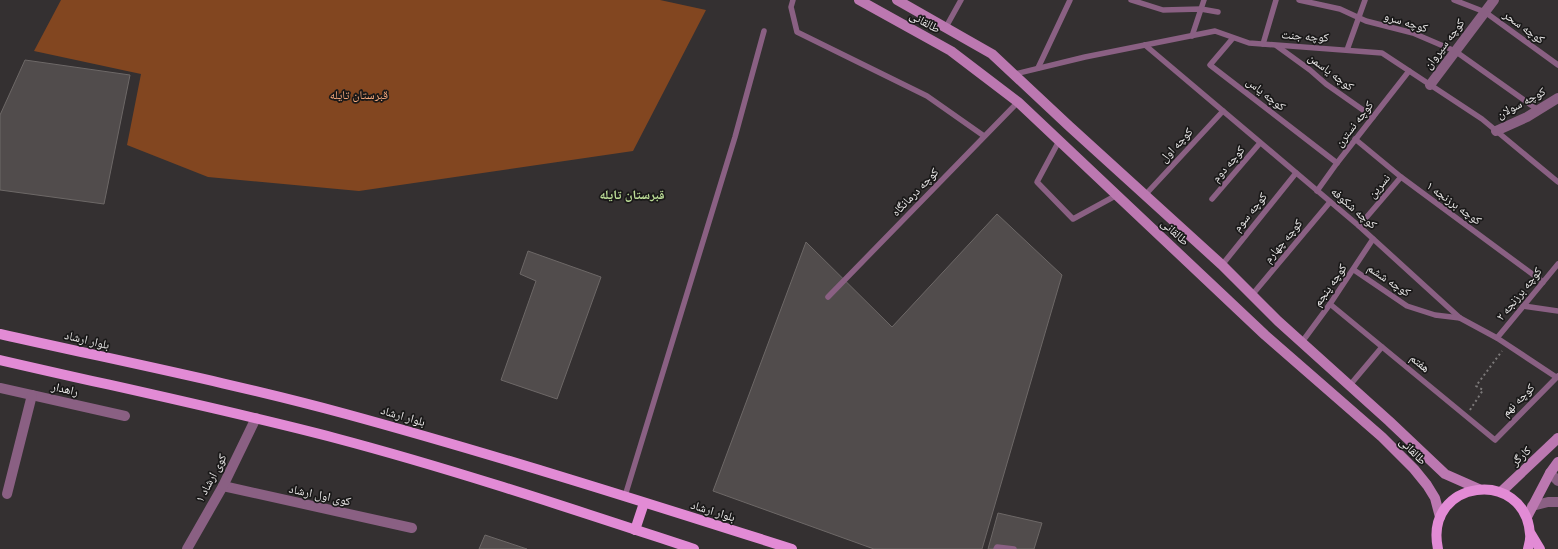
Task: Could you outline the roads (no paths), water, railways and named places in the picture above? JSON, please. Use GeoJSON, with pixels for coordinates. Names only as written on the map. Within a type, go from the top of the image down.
{"type":"FeatureCollection","features":[{"type":"Feature","properties":{"kind":"main road","name":"طالقانی"},"geometry":{"type":"LineString","coordinates":[[859,0],[952,51],[1018,102],[1265,335],[1382,437],[1414,469],[1427,485],[1435,498],[1440,517]]}},
{"type":"Feature","properties":{"kind":"main road","name":"طالقانی"},"geometry":{"type":"LineString","coordinates":[[897,0],[992,54],[1069,126],[1146,194],[1302,342],[1445,474],[1479,489]]}},
{"type":"Feature","properties":{"kind":"main road","name":"بلوار ارشاد"},"geometry":{"type":"LineString","coordinates":[[0,334],[245,387],[458,445],[792,549]]}},
{"type":"Feature","properties":{"kind":"main road"},"geometry":{"type":"LineString","coordinates":[[1300,366],[1314,353]]}},
{"type":"Feature","properties":{"kind":"main road"},"geometry":{"type":"LineString","coordinates":[[0,360],[256,418],[450,470],[694,549]]}},
{"type":"Feature","properties":{"kind":"main road","name":"کارگر"},"geometry":{"type":"LineString","coordinates":[[1501,492],[1558,438]]}},
{"type":"Feature","properties":{"kind":"main road"},"geometry":{"type":"LineString","coordinates":[[1527,517],[1550,473],[1558,462]]}},
{"type":"Feature","properties":{"kind":"main road"},"geometry":{"type":"LineString","coordinates":[[1438,549],[1435,536],[1440,517],[1449,503],[1463,493],[1479,489],[1491,489],[1501,492],[1516,502],[1527,517],[1531,534],[1540,549]]}},
{"type":"Feature","properties":{"kind":"main road"},"geometry":{"type":"LineString","coordinates":[[635,530],[644,503]]}},
{"type":"Feature","properties":{"kind":"main road"},"geometry":{"type":"LineString","coordinates":[[1528,549],[1531,534]]}},
{"type":"Feature","properties":{"kind":"street","name":"کوچه سیروان"},"geometry":{"type":"LineString","coordinates":[[1430,85],[1494,0]]}},
{"type":"Feature","properties":{"kind":"street","name":"کوچه سولان"},"geometry":{"type":"LineString","coordinates":[[1496,131],[1558,98]]}},
{"type":"Feature","properties":{"kind":"street","name":"راهدار"},"geometry":{"type":"LineString","coordinates":[[0,388],[125,416]]}},
{"type":"Feature","properties":{"kind":"street"},"geometry":{"type":"LineString","coordinates":[[7,494],[32,395]]}},
{"type":"Feature","properties":{"kind":"street","name":"کوی ارشاد ۱"},"geometry":{"type":"LineString","coordinates":[[187,549],[223,486],[256,418]]}},
{"type":"Feature","properties":{"kind":"street"},"geometry":{"type":"LineString","coordinates":[[1550,473],[1558,481]]}},
{"type":"Feature","properties":{"kind":"street","name":"کوی اول ارشاد"},"geometry":{"type":"LineString","coordinates":[[223,486],[412,528]]}},
{"type":"Feature","properties":{"kind":"street"},"geometry":{"type":"LineString","coordinates":[[1532,506],[1548,502],[1558,502]]}},
{"type":"Feature","properties":{"kind":"lane"},"geometry":{"type":"LineString","coordinates":[[793,0],[791,7],[798,32],[927,96],[984,136]]}},
{"type":"Feature","properties":{"kind":"lane"},"geometry":{"type":"LineString","coordinates":[[946,27],[961,0]]}},
{"type":"Feature","properties":{"kind":"lane"},"geometry":{"type":"LineString","coordinates":[[1038,68],[1070,0]]}},
{"type":"Feature","properties":{"kind":"lane"},"geometry":{"type":"LineString","coordinates":[[1131,0],[1163,10],[1201,9],[1218,12]]}},
{"type":"Feature","properties":{"kind":"lane"},"geometry":{"type":"LineString","coordinates":[[1192,36],[1204,0]]}},
{"type":"Feature","properties":{"kind":"lane"},"geometry":{"type":"LineString","coordinates":[[1263,44],[1276,0]]}},
{"type":"Feature","properties":{"kind":"lane","name":"کوچه سرو"},"geometry":{"type":"LineString","coordinates":[[1299,0],[1340,9],[1366,21],[1413,34],[1455,52],[1538,110]]}},
{"type":"Feature","properties":{"kind":"lane"},"geometry":{"type":"LineString","coordinates":[[1347,50],[1365,0]]}},
{"type":"Feature","properties":{"kind":"lane","name":"کوچه سحر"},"geometry":{"type":"LineString","coordinates":[[1454,0],[1485,12],[1558,65]]}},
{"type":"Feature","properties":{"kind":"lane"},"geometry":{"type":"LineString","coordinates":[[625,496],[733,145],[764,31]]}},
{"type":"Feature","properties":{"kind":"lane","name":"کوچه جنت"},"geometry":{"type":"LineString","coordinates":[[1015,74],[1215,31],[1249,43],[1382,53],[1482,119],[1558,182]]}},
{"type":"Feature","properties":{"kind":"lane","name":"کوچه یاس"},"geometry":{"type":"LineString","coordinates":[[1233,38],[1210,65],[1337,163]]}},
{"type":"Feature","properties":{"kind":"lane","name":"کوچه شکوفه"},"geometry":{"type":"LineString","coordinates":[[1145,45],[1359,226],[1460,318],[1497,338],[1557,376]]}},
{"type":"Feature","properties":{"kind":"lane","name":"کوچه یاسمن"},"geometry":{"type":"LineString","coordinates":[[1275,45],[1310,70],[1326,84],[1373,117]]}},
{"type":"Feature","properties":{"kind":"lane","name":"کوچه نسترن"},"geometry":{"type":"LineString","coordinates":[[1317,191],[1355,139],[1409,71]]}},
{"type":"Feature","properties":{"kind":"lane","name":"کوچه درمانگاه"},"geometry":{"type":"LineString","coordinates":[[828,297],[1018,102]]}},
{"type":"Feature","properties":{"kind":"lane","name":"کوچه اول"},"geometry":{"type":"LineString","coordinates":[[1146,194],[1223,111]]}},
{"type":"Feature","properties":{"kind":"lane","name":"کوچه برزنجه ۱"},"geometry":{"type":"LineString","coordinates":[[1355,139],[1401,178],[1543,282]]}},
{"type":"Feature","properties":{"kind":"lane"},"geometry":{"type":"LineString","coordinates":[[1059,141],[1038,182],[1073,219],[1117,195]]}},
{"type":"Feature","properties":{"kind":"lane","name":"کوچه دوم"},"geometry":{"type":"LineString","coordinates":[[1212,199],[1260,143]]}},
{"type":"Feature","properties":{"kind":"lane","name":"کوچه سوم"},"geometry":{"type":"LineString","coordinates":[[1222,265],[1296,173]]}},
{"type":"Feature","properties":{"kind":"lane","name":"نسرین"},"geometry":{"type":"LineString","coordinates":[[1359,226],[1401,178]]}},
{"type":"Feature","properties":{"kind":"lane","name":"کوچه چهارم"},"geometry":{"type":"LineString","coordinates":[[1252,295],[1330,202]]}},
{"type":"Feature","properties":{"kind":"lane","name":"کوچه پنجم"},"geometry":{"type":"LineString","coordinates":[[1302,342],[1354,270],[1373,239]]}},
{"type":"Feature","properties":{"kind":"lane","name":"کوچه برزنجه ۲"},"geometry":{"type":"LineString","coordinates":[[1497,338],[1558,264]]}},
{"type":"Feature","properties":{"kind":"lane","name":"کوچه ششم"},"geometry":{"type":"LineString","coordinates":[[1354,270],[1407,306],[1435,315],[1460,318]]}},
{"type":"Feature","properties":{"kind":"lane","name":"هفتم"},"geometry":{"type":"LineString","coordinates":[[1330,304],[1495,440]]}},
{"type":"Feature","properties":{"kind":"lane"},"geometry":{"type":"LineString","coordinates":[[1523,306],[1558,311]]}},
{"type":"Feature","properties":{"kind":"lane"},"geometry":{"type":"LineString","coordinates":[[1350,385],[1382,347]]}},
{"type":"Feature","properties":{"kind":"lane","name":"کوچه نهم"},"geometry":{"type":"LineString","coordinates":[[1495,440],[1557,376]]}},
{"type":"Feature","properties":{"kind":"lane"},"geometry":{"type":"LineString","coordinates":[[996,549],[997,547],[1014,549]]}},
{"type":"Feature","properties":{"kind":"district","name":"قبرستان تایله"},"geometry":{"type":"Point","coordinates":[632,194]}}]}
